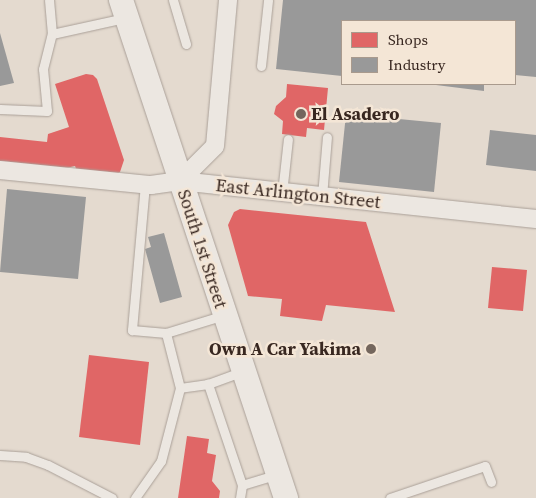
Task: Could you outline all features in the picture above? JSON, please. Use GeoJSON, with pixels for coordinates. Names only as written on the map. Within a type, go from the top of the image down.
{"type":"FeatureCollection","features":[{"type":"Feature","properties":{"kind":"main road","name":"South 1st Street"},"geometry":{"type":"LineString","coordinates":[[124,9],[286,498]]}},
{"type":"Feature","properties":{"kind":"street"},"geometry":{"type":"LineString","coordinates":[[180,181],[215,146],[228,0]]}},
{"type":"Feature","properties":{"kind":"street","name":"East Arlington Street"},"geometry":{"type":"LineString","coordinates":[[0,170],[145,184],[180,181],[282,194],[322,196],[536,219]]}},
{"type":"Feature","properties":{"kind":"lane"},"geometry":{"type":"LineString","coordinates":[[0,109],[46,112],[43,69],[52,34],[50,0]]}},
{"type":"Feature","properties":{"kind":"lane"},"geometry":{"type":"LineString","coordinates":[[173,0],[186,44]]}},
{"type":"Feature","properties":{"kind":"lane"},"geometry":{"type":"LineString","coordinates":[[261,66],[268,0]]}},
{"type":"Feature","properties":{"kind":"lane"},"geometry":{"type":"LineString","coordinates":[[52,34],[124,9]]}},
{"type":"Feature","properties":{"kind":"lane"},"geometry":{"type":"LineString","coordinates":[[322,196],[327,137]]}},
{"type":"Feature","properties":{"kind":"lane"},"geometry":{"type":"LineString","coordinates":[[282,194],[288,139]]}},
{"type":"Feature","properties":{"kind":"lane"},"geometry":{"type":"LineString","coordinates":[[145,184],[132,330],[166,333],[224,315]]}},
{"type":"Feature","properties":{"kind":"lane"},"geometry":{"type":"LineString","coordinates":[[135,498],[161,461],[180,388],[166,333]]}},
{"type":"Feature","properties":{"kind":"lane"},"geometry":{"type":"LineString","coordinates":[[180,388],[208,384],[243,371]]}},
{"type":"Feature","properties":{"kind":"lane"},"geometry":{"type":"LineString","coordinates":[[208,384],[242,486],[240,498]]}},
{"type":"Feature","properties":{"kind":"lane"},"geometry":{"type":"LineString","coordinates":[[0,455],[26,457],[48,465],[112,498]]}},
{"type":"Feature","properties":{"kind":"lane"},"geometry":{"type":"LineString","coordinates":[[390,498],[485,466],[491,482]]}},
{"type":"Feature","properties":{"kind":"lane"},"geometry":{"type":"LineString","coordinates":[[242,486],[278,473]]}},
{"type":"Feature","properties":{"kind":"building: Shops"},"geometry":{"type":"Polygon","coordinates":[[[86,74],[93,75],[97,79],[124,160],[120,172],[116,174],[77,171],[75,166],[57,170],[0,164],[0,137],[47,142],[48,134],[69,127],[55,84],[86,74]]]}},
{"type":"Feature","properties":{"kind":"building: Shops"},"geometry":{"type":"Polygon","coordinates":[[[287,84],[328,88],[324,130],[307,128],[306,137],[282,134],[283,121],[274,114],[276,106],[286,97],[287,84]]]}},
{"type":"Feature","properties":{"kind":"building: Shops"},"geometry":{"type":"Polygon","coordinates":[[[240,209],[366,222],[395,312],[326,305],[322,321],[280,316],[282,299],[248,296],[228,225],[234,212],[240,209]]]}},
{"type":"Feature","properties":{"kind":"building: Shops"},"geometry":{"type":"Polygon","coordinates":[[[492,267],[527,270],[523,311],[488,308],[492,267]]]}},
{"type":"Feature","properties":{"kind":"building: Shops"},"geometry":{"type":"Polygon","coordinates":[[[89,355],[149,362],[140,445],[79,437],[89,355]]]}},
{"type":"Feature","properties":{"kind":"building: Shops"},"geometry":{"type":"Polygon","coordinates":[[[187,436],[209,439],[207,453],[216,455],[212,481],[220,491],[219,498],[178,498],[187,436]]]}},
{"type":"Feature","properties":{"kind":"building: Industry"},"geometry":{"type":"Polygon","coordinates":[[[283,0],[536,0],[536,77],[516,75],[516,20],[341,20],[341,76],[276,69],[283,0]]]}},
{"type":"Feature","properties":{"kind":"building: Industry"},"geometry":{"type":"Polygon","coordinates":[[[0,33],[14,83],[0,86],[0,33]]]}},
{"type":"Feature","properties":{"kind":"building: Industry"},"geometry":{"type":"Polygon","coordinates":[[[436,85],[484,85],[484,91],[436,85]]]}},
{"type":"Feature","properties":{"kind":"building: Industry"},"geometry":{"type":"Polygon","coordinates":[[[346,114],[441,123],[434,192],[339,182],[346,114]]]}},
{"type":"Feature","properties":{"kind":"building: Industry"},"geometry":{"type":"Polygon","coordinates":[[[490,130],[536,135],[536,171],[486,165],[490,130]]]}},
{"type":"Feature","properties":{"kind":"building: Industry"},"geometry":{"type":"Polygon","coordinates":[[[7,189],[86,197],[78,279],[0,272],[7,189]]]}},
{"type":"Feature","properties":{"kind":"building: Industry"},"geometry":{"type":"Polygon","coordinates":[[[164,233],[182,297],[160,303],[145,249],[151,247],[148,237],[164,233]]]}},
{"type":"Feature","properties":{"kind":"place","name":"El Asadero"},"geometry":{"type":"Point","coordinates":[301,114]}},
{"type":"Feature","properties":{"kind":"place","name":"Own A Car Yakima"},"geometry":{"type":"Point","coordinates":[371,349]}}]}
